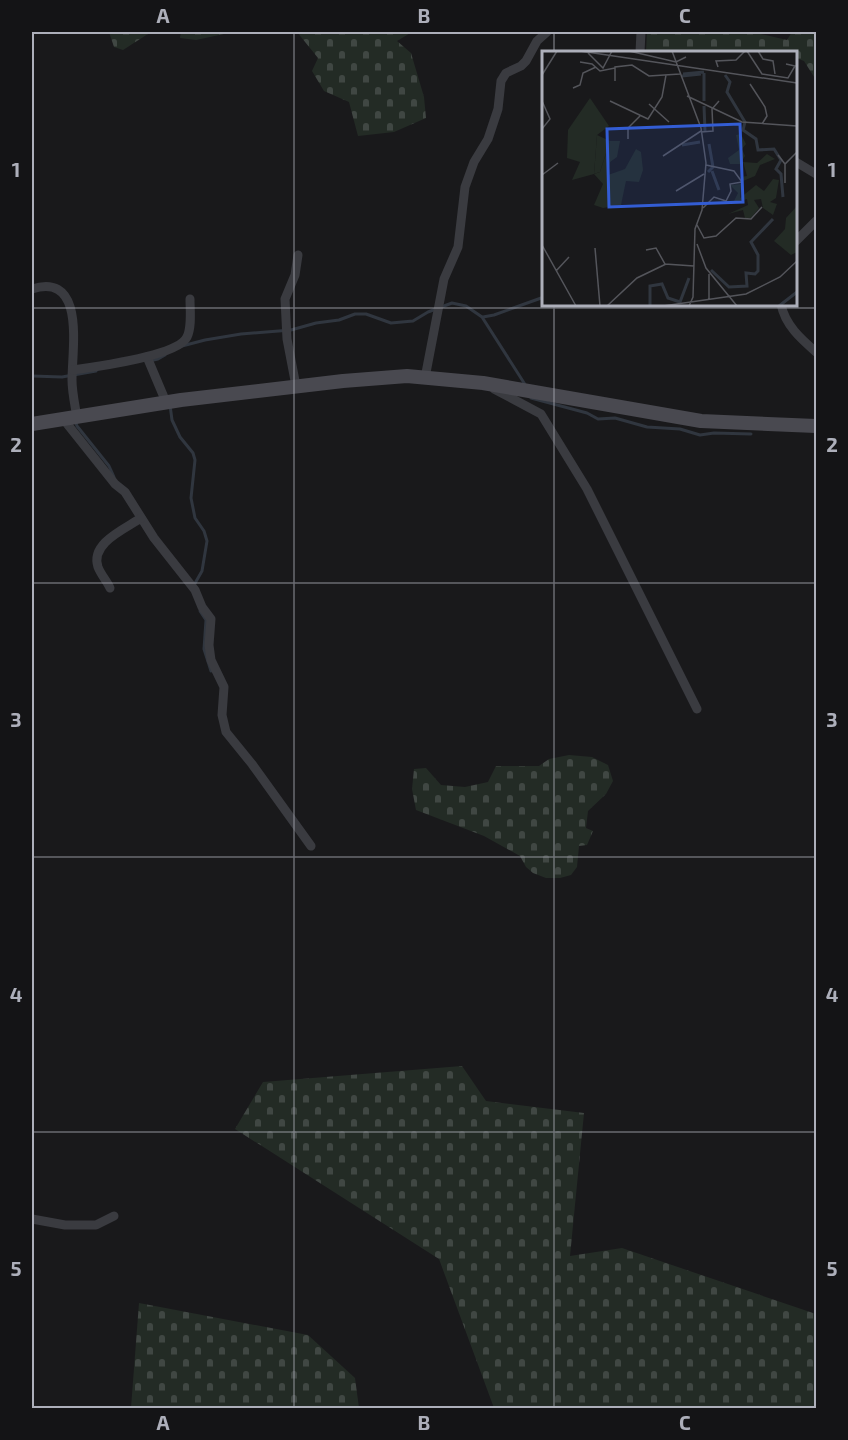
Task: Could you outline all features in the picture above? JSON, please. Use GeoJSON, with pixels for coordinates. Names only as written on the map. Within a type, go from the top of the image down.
{"type":"FeatureCollection","features":[{"type":"Feature","properties":{"kind":"main road"},"geometry":{"type":"LineString","coordinates":[[32,424],[168,401],[407,376],[483,383],[701,421],[816,426]]}},
{"type":"Feature","properties":{"kind":"street"},"geometry":{"type":"LineString","coordinates":[[425,378],[444,279],[458,247],[465,187],[474,162],[488,139],[498,109],[501,81],[506,73],[526,62],[537,41],[547,32]]}},
{"type":"Feature","properties":{"kind":"street"},"geometry":{"type":"LineString","coordinates":[[640,51],[641,32]]}},
{"type":"Feature","properties":{"kind":"street"},"geometry":{"type":"LineString","coordinates":[[797,163],[816,174]]}},
{"type":"Feature","properties":{"kind":"street"},"geometry":{"type":"LineString","coordinates":[[797,239],[816,221]]}},
{"type":"Feature","properties":{"kind":"street"},"geometry":{"type":"LineString","coordinates":[[296,386],[287,339],[285,299],[295,275],[298,255]]}},
{"type":"Feature","properties":{"kind":"street"},"geometry":{"type":"LineString","coordinates":[[32,288],[43,285],[54,287],[63,292],[69,301],[73,320],[72,418],[115,484],[124,492],[193,587],[202,607],[211,619],[210,660],[224,687],[222,715],[226,732],[311,846]]}},
{"type":"Feature","properties":{"kind":"street"},"geometry":{"type":"LineString","coordinates":[[72,370],[157,355],[184,341],[189,334],[190,300]]}},
{"type":"Feature","properties":{"kind":"street"},"geometry":{"type":"LineString","coordinates":[[782,306],[785,317],[797,334],[816,351]]}},
{"type":"Feature","properties":{"kind":"street"},"geometry":{"type":"LineString","coordinates":[[147,357],[168,401]]}},
{"type":"Feature","properties":{"kind":"street"},"geometry":{"type":"LineString","coordinates":[[483,383],[541,414],[586,489],[697,710]]}},
{"type":"Feature","properties":{"kind":"street"},"geometry":{"type":"LineString","coordinates":[[110,588],[99,570],[97,561],[99,549],[141,518]]}},
{"type":"Feature","properties":{"kind":"street"},"geometry":{"type":"LineString","coordinates":[[32,1219],[65,1225],[96,1225],[114,1216]]}},
{"type":"Feature","properties":{"kind":"green space"},"geometry":{"type":"Polygon","coordinates":[[[109,32],[151,32],[123,50],[114,47],[109,32]]]}},
{"type":"Feature","properties":{"kind":"green space"},"geometry":{"type":"Polygon","coordinates":[[[181,32],[233,32],[196,40],[180,38],[181,32]]]}},
{"type":"Feature","properties":{"kind":"green space"},"geometry":{"type":"Polygon","coordinates":[[[297,32],[412,32],[397,41],[411,53],[424,97],[426,118],[394,132],[358,136],[349,102],[324,91],[312,71],[318,58],[297,32]]]}},
{"type":"Feature","properties":{"kind":"green space"},"geometry":{"type":"Polygon","coordinates":[[[647,32],[752,32],[787,40],[792,32],[816,32],[816,80],[804,61],[797,58],[797,51],[646,51],[647,32]]]}},
{"type":"Feature","properties":{"kind":"green space"},"geometry":{"type":"Polygon","coordinates":[[[569,755],[592,757],[608,765],[613,781],[606,794],[588,811],[586,828],[593,831],[587,845],[579,846],[577,867],[571,875],[546,878],[533,873],[526,867],[520,856],[484,836],[416,810],[412,789],[414,769],[426,768],[441,785],[465,787],[488,782],[496,766],[539,766],[549,759],[569,755]]]}},
{"type":"Feature","properties":{"kind":"green space"},"geometry":{"type":"Polygon","coordinates":[[[462,1066],[486,1101],[584,1113],[570,1256],[622,1248],[816,1314],[816,1408],[494,1408],[439,1259],[235,1129],[263,1082],[462,1066]]]}},
{"type":"Feature","properties":{"kind":"green space"},"geometry":{"type":"Polygon","coordinates":[[[139,1303],[308,1335],[355,1378],[359,1408],[131,1408],[139,1303]]]}},
{"type":"Feature","properties":{"kind":"waterway"},"geometry":{"type":"LineString","coordinates":[[483,317],[542,298]]}},
{"type":"Feature","properties":{"kind":"waterway"},"geometry":{"type":"LineString","coordinates":[[182,346],[241,334],[291,330],[339,320],[355,314],[366,314],[391,323],[413,321],[428,312],[452,303],[466,306],[482,317],[526,386]]}},
{"type":"Feature","properties":{"kind":"waterway"},"geometry":{"type":"LineString","coordinates":[[149,361],[165,355]]}},
{"type":"Feature","properties":{"kind":"waterway"},"geometry":{"type":"LineString","coordinates":[[32,376],[62,377],[96,371]]}},
{"type":"Feature","properties":{"kind":"waterway"},"geometry":{"type":"LineString","coordinates":[[531,398],[587,413],[598,419],[615,418],[647,427],[680,429],[700,435],[751,434]]}},
{"type":"Feature","properties":{"kind":"waterway"},"geometry":{"type":"LineString","coordinates":[[170,405],[172,420],[195,460],[191,498],[195,518],[204,531],[207,541],[202,571],[194,585]]}},
{"type":"Feature","properties":{"kind":"waterway"},"geometry":{"type":"LineString","coordinates":[[75,421],[109,466],[114,477]]}},
{"type":"Feature","properties":{"kind":"waterway"},"geometry":{"type":"LineString","coordinates":[[200,611],[206,620],[204,649],[211,671]]}}]}
